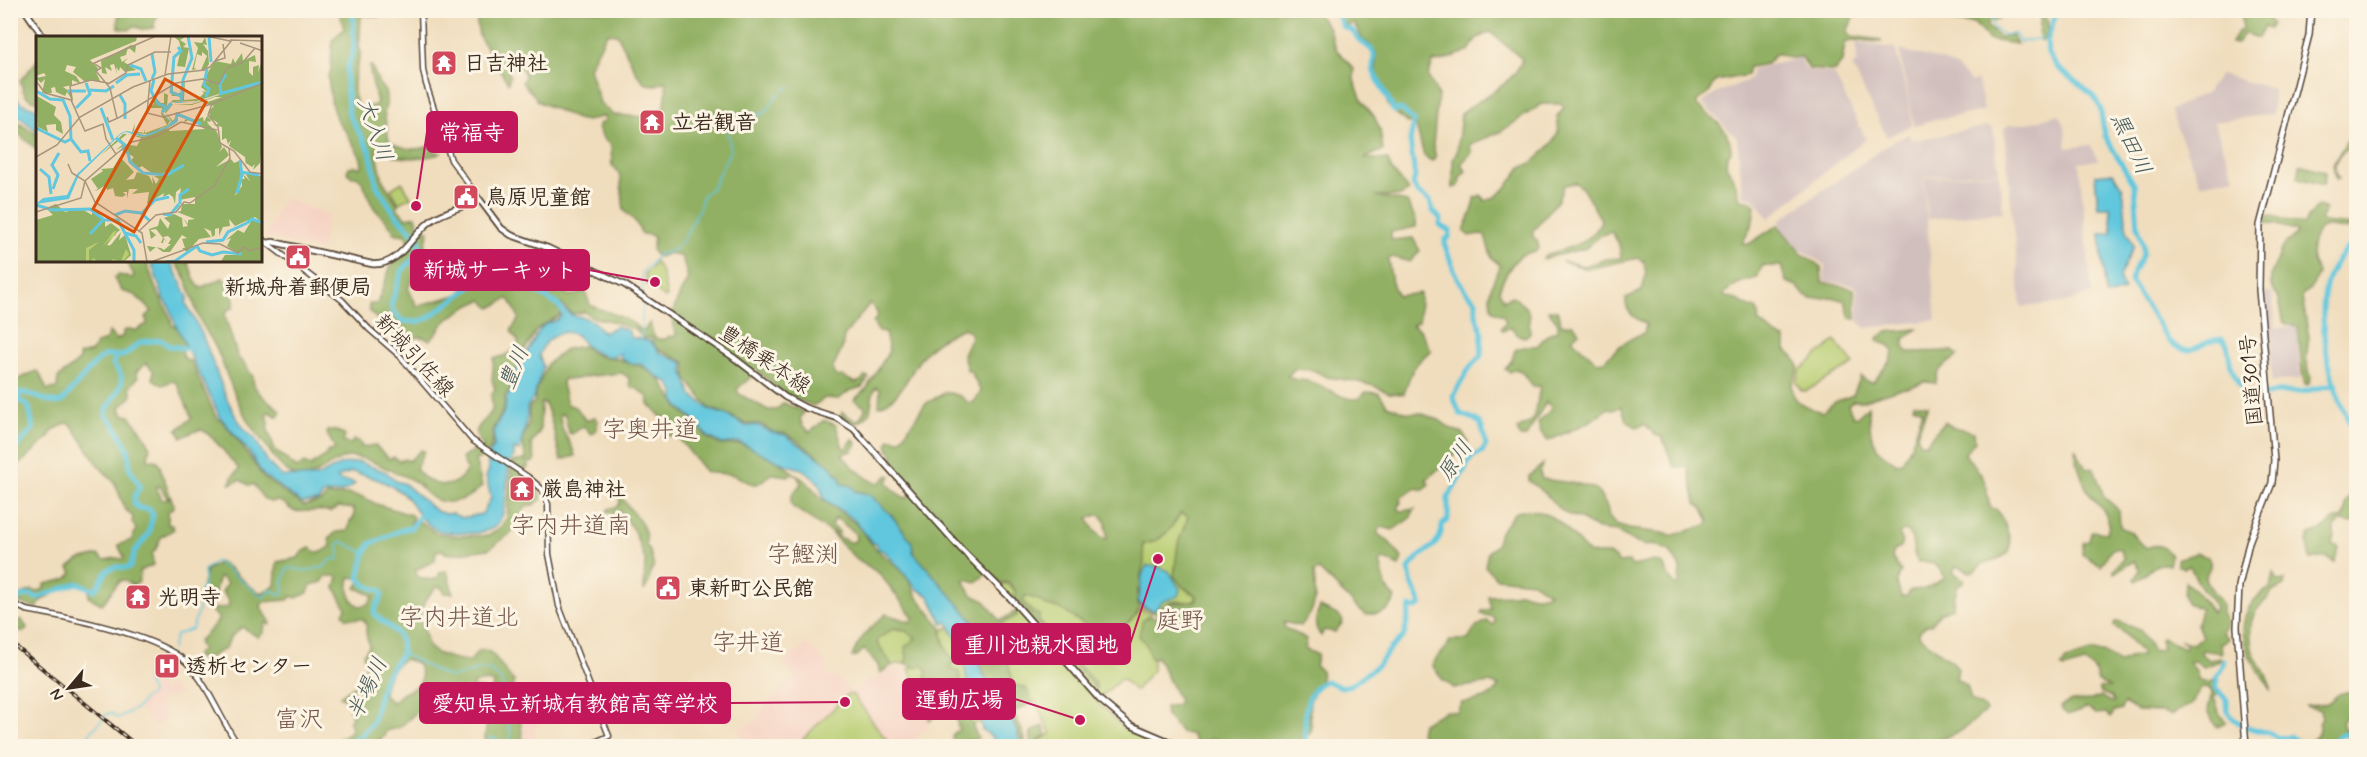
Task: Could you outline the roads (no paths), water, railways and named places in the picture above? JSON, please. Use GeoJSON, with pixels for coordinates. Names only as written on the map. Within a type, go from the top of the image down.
{"type":"FeatureCollection","features":[{"type":"Feature","properties":{"kind":"highway","name":"国道301号"},"geometry":{"type":"LineString","coordinates":[[2246,747],[2238,646],[2238,605],[2247,549],[2272,483],[2274,460],[2259,290],[2259,225],[2307,43],[2311,10]]}},
{"type":"Feature","properties":{"kind":"main road"},"geometry":{"type":"LineString","coordinates":[[25,10],[43,36]]}},
{"type":"Feature","properties":{"kind":"main road"},"geometry":{"type":"LineString","coordinates":[[262,239],[267,243],[273,242],[376,264],[392,260],[423,228],[444,214],[480,200],[451,160],[426,84],[423,70],[421,10]]}},
{"type":"Feature","properties":{"kind":"main road","name":"豊橋乗本線"},"geometry":{"type":"LineString","coordinates":[[480,200],[501,228],[512,235],[548,248],[625,285],[733,357],[785,397],[806,408],[837,418],[854,429],[960,549],[1012,600],[1107,706],[1130,725],[1180,747]]}},
{"type":"Feature","properties":{"kind":"main road","name":"新城引佐線"},"geometry":{"type":"LineString","coordinates":[[267,243],[342,300],[400,356],[462,430],[480,447],[528,477],[542,489],[545,496],[549,554],[559,606],[609,736],[586,747]]}},
{"type":"Feature","properties":{"kind":"main road"},"geometry":{"type":"LineString","coordinates":[[13,604],[137,636],[173,652],[194,671],[239,747]]}},
{"type":"Feature","properties":{"kind":"water"},"geometry":{"type":"Polygon","coordinates":[[[11,94],[21,103],[36,109],[36,130],[11,110],[11,94]]]}},
{"type":"Feature","properties":{"kind":"water"},"geometry":{"type":"Polygon","coordinates":[[[2113,173],[2123,189],[2127,231],[2134,246],[2119,277],[2124,291],[2106,296],[2100,234],[2112,233],[2110,207],[2098,207],[2095,175],[2113,173]]]}},
{"type":"Feature","properties":{"kind":"water"},"geometry":{"type":"Polygon","coordinates":[[[151,262],[170,262],[188,297],[186,303],[202,334],[236,417],[255,439],[269,464],[282,476],[317,477],[341,464],[359,462],[386,472],[396,481],[405,484],[436,511],[451,513],[462,518],[482,514],[491,498],[486,476],[489,470],[488,458],[494,447],[494,430],[505,410],[506,399],[516,381],[516,372],[540,329],[557,320],[562,315],[563,309],[574,316],[590,320],[602,332],[616,326],[629,331],[630,337],[650,341],[660,353],[684,363],[683,371],[691,394],[710,410],[727,415],[746,426],[757,425],[771,432],[785,435],[827,463],[839,476],[842,484],[870,495],[891,515],[912,542],[913,552],[973,621],[981,669],[1012,721],[1020,746],[996,746],[993,738],[982,729],[976,701],[970,694],[961,648],[948,622],[943,624],[929,596],[917,589],[885,552],[877,548],[877,544],[873,543],[853,519],[824,499],[819,483],[802,469],[784,464],[739,442],[722,444],[707,436],[696,421],[678,406],[669,383],[641,364],[629,363],[620,357],[621,353],[612,356],[598,354],[586,346],[578,336],[570,333],[564,332],[549,340],[539,355],[543,367],[533,399],[527,407],[527,419],[520,451],[514,449],[514,456],[509,462],[501,520],[484,532],[450,533],[437,530],[427,523],[401,492],[373,478],[352,472],[337,477],[341,481],[355,484],[341,492],[325,493],[318,501],[302,503],[263,475],[249,452],[220,417],[163,297],[151,262]]]}},
{"type":"Feature","properties":{"kind":"water"},"geometry":{"type":"Polygon","coordinates":[[[1147,566],[1156,566],[1169,571],[1180,589],[1178,596],[1162,602],[1154,611],[1142,606],[1138,601],[1144,570],[1147,566]]]}},
{"type":"Feature","properties":{"kind":"waterway","name":"大入川"},"geometry":{"type":"LineString","coordinates":[[351,10],[354,49],[347,69],[349,115],[370,151],[377,186],[395,214],[418,238],[420,245],[414,258],[402,271],[391,305],[393,311],[402,321],[417,322],[428,318],[489,274],[494,274],[516,288],[535,291],[557,304],[565,314]]}},
{"type":"Feature","properties":{"kind":"waterway","name":"原川"},"geometry":{"type":"LineString","coordinates":[[1306,746],[1306,709],[1308,700],[1318,685],[1326,681],[1341,687],[1351,685],[1378,665],[1404,636],[1410,607],[1417,608],[1421,604],[1411,581],[1409,569],[1413,562],[1434,546],[1438,540],[1442,525],[1448,520],[1448,498],[1472,457],[1483,451],[1486,445],[1480,424],[1460,414],[1453,396],[1470,367],[1481,356],[1482,332],[1476,315],[1476,301],[1466,292],[1457,278],[1445,246],[1445,240],[1449,237],[1450,231],[1440,225],[1441,219],[1433,211],[1430,201],[1418,193],[1413,185],[1415,176],[1410,141],[1414,121],[1401,109],[1394,111],[1373,70],[1374,54],[1352,30],[1343,27],[1335,10]]}},
{"type":"Feature","properties":{"kind":"waterway"},"geometry":{"type":"LineString","coordinates":[[1993,10],[1993,28],[2004,35],[2015,34],[2020,42],[2042,38],[2047,42]]}},
{"type":"Feature","properties":{"kind":"waterway","name":"黒田川"},"geometry":{"type":"LineString","coordinates":[[2057,10],[2047,42],[2048,54],[2058,68],[2094,96],[2100,108],[2105,136],[2135,186],[2138,228],[2143,244],[2143,254],[2133,272],[2131,282],[2168,340],[2176,347],[2190,350],[2222,339],[2227,345],[2230,361],[2239,384],[2252,398],[2278,392],[2301,392],[2336,384]]}},
{"type":"Feature","properties":{"kind":"waterway"},"geometry":{"type":"LineString","coordinates":[[643,295],[642,272],[658,255],[672,251],[683,241],[700,207],[703,195],[712,188],[731,149],[727,129],[729,123],[752,114],[760,115],[768,110],[775,97],[790,86]]}},
{"type":"Feature","properties":{"kind":"waterway"},"geometry":{"type":"LineString","coordinates":[[2356,237],[2337,261],[2328,278],[2323,315],[2324,336],[2333,379],[2347,417],[2356,433]]}},
{"type":"Feature","properties":{"kind":"waterway"},"geometry":{"type":"LineString","coordinates":[[641,342],[643,301]]}},
{"type":"Feature","properties":{"kind":"waterway"},"geometry":{"type":"LineString","coordinates":[[10,449],[15,449],[33,429],[29,407],[18,399],[19,393],[62,402],[104,356],[123,356],[141,342],[161,340],[169,346],[191,349]]}},
{"type":"Feature","properties":{"kind":"waterway"},"geometry":{"type":"LineString","coordinates":[[10,609],[21,596],[31,595],[37,598],[77,583],[94,590],[111,568],[130,567],[135,551],[148,535],[153,515],[149,509],[135,505],[134,498],[140,486],[130,469],[128,449],[114,424],[106,416],[122,381],[113,364],[117,356]]}},
{"type":"Feature","properties":{"kind":"waterway","name":"半場川"},"geometry":{"type":"LineString","coordinates":[[340,746],[360,736],[372,724],[384,679],[402,653],[401,641],[397,633],[375,615],[374,611],[382,596],[381,591],[365,585],[359,578],[365,553],[371,543],[411,528],[424,511]]}},
{"type":"Feature","properties":{"kind":"waterway"},"geometry":{"type":"LineString","coordinates":[[172,649],[176,635],[192,629],[198,611],[199,593],[204,585],[204,570],[216,561],[263,597],[271,590],[280,595],[284,592],[283,582],[287,569],[323,568],[330,560],[339,559],[338,546],[341,541],[365,553]]}},
{"type":"Feature","properties":{"kind":"waterway"},"geometry":{"type":"LineString","coordinates":[[402,653],[443,675],[453,677],[479,670],[489,670],[499,677],[504,687],[511,738],[506,744],[490,737],[490,746]]}},
{"type":"Feature","properties":{"kind":"waterway"},"geometry":{"type":"LineString","coordinates":[[81,746],[107,714],[111,713],[117,718],[137,708],[150,695],[146,679],[148,673],[170,654]]}},
{"type":"Feature","properties":{"kind":"waterway"},"geometry":{"type":"LineString","coordinates":[[2224,660],[2216,678],[2218,680],[2215,688],[2227,700],[2229,715],[2242,725]]}},
{"type":"Feature","properties":{"kind":"waterway"},"geometry":{"type":"LineString","coordinates":[[2247,727],[2278,738],[2289,736],[2305,746]]}},
{"type":"Feature","properties":{"kind":"waterway"},"geometry":{"type":"LineString","coordinates":[[2329,746],[2340,736],[2350,733],[2356,739]]}},
{"type":"Feature","properties":{"kind":"railway"},"geometry":{"type":"LineString","coordinates":[[10,642],[137,746]]}},
{"type":"Feature","properties":{"kind":"place","name":"日吉神社"},"geometry":{"type":"Point","coordinates":[444,63]}},
{"type":"Feature","properties":{"kind":"place","name":"立岩観音"},"geometry":{"type":"Point","coordinates":[652,122]}},
{"type":"Feature","properties":{"kind":"place","name":"鳥原児童館"},"geometry":{"type":"Point","coordinates":[466,197]}},
{"type":"Feature","properties":{"kind":"place","name":"常福寺"},"geometry":{"type":"Point","coordinates":[416,206]}},
{"type":"Feature","properties":{"kind":"place","name":"新城舟着郵便局"},"geometry":{"type":"Point","coordinates":[298,257]}},
{"type":"Feature","properties":{"kind":"place","name":"新城サーキット"},"geometry":{"type":"Point","coordinates":[655,282]}},
{"type":"Feature","properties":{"kind":"place","name":"厳島神社"},"geometry":{"type":"Point","coordinates":[522,489]}},
{"type":"Feature","properties":{"kind":"place","name":"重川池親水園地"},"geometry":{"type":"Point","coordinates":[1158,559]}},
{"type":"Feature","properties":{"kind":"place","name":"東新町公民館"},"geometry":{"type":"Point","coordinates":[668,588]}},
{"type":"Feature","properties":{"kind":"place","name":"光明寺"},"geometry":{"type":"Point","coordinates":[138,597]}},
{"type":"Feature","properties":{"kind":"place","name":"透析センター"},"geometry":{"type":"Point","coordinates":[167,666]}},
{"type":"Feature","properties":{"kind":"place","name":"愛知県立新城有教館高等学校"},"geometry":{"type":"Point","coordinates":[845,702]}},
{"type":"Feature","properties":{"kind":"place","name":"運動広場"},"geometry":{"type":"Point","coordinates":[1080,720]}},
{"type":"Feature","properties":{"kind":"district","name":"字奥井道"},"geometry":{"type":"Point","coordinates":[650,429]}},
{"type":"Feature","properties":{"kind":"district","name":"字内井道南"},"geometry":{"type":"Point","coordinates":[571,525]}},
{"type":"Feature","properties":{"kind":"district","name":"字鰹渕"},"geometry":{"type":"Point","coordinates":[803,554]}},
{"type":"Feature","properties":{"kind":"district","name":"字内井道北"},"geometry":{"type":"Point","coordinates":[459,617]}},
{"type":"Feature","properties":{"kind":"district","name":"庭野"},"geometry":{"type":"Point","coordinates":[1180,620]}},
{"type":"Feature","properties":{"kind":"district","name":"字井道"},"geometry":{"type":"Point","coordinates":[748,642]}},
{"type":"Feature","properties":{"kind":"district","name":"富沢"},"geometry":{"type":"Point","coordinates":[299,719]}},
{"type":"Feature","properties":{"kind":"water label","name":"豊川"},"geometry":{"type":"Point","coordinates":[513,367]}}]}
